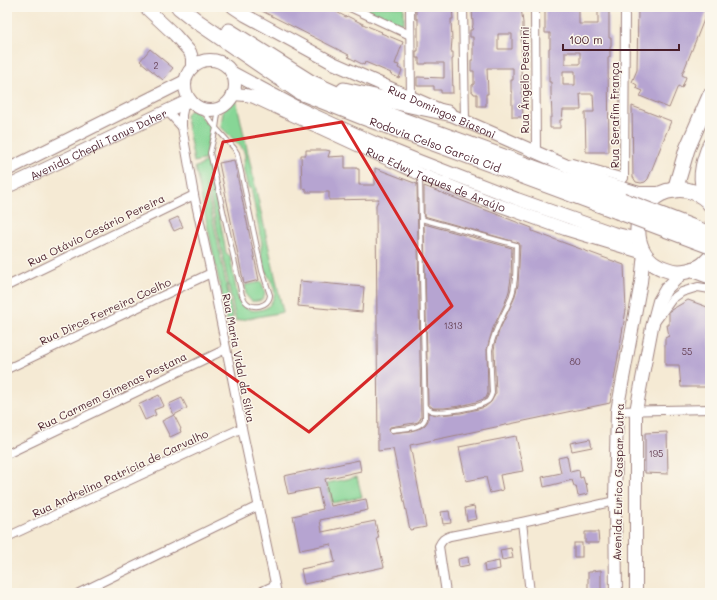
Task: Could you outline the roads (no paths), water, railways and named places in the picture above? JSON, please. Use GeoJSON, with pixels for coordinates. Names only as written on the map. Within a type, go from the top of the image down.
{"type":"FeatureCollection","features":[{"type":"Feature","properties":{"kind":"highway","name":"Rodovia Celso Garcia Cid"},"geometry":{"type":"LineString","coordinates":[[179,7],[198,22],[300,92],[363,117],[620,206],[710,234]]}},
{"type":"Feature","properties":{"kind":"highway","name":"Rodovia Celso Garcia Cid"},"geometry":{"type":"LineString","coordinates":[[196,7],[243,40],[310,82],[361,105],[620,206],[710,246]]}},
{"type":"Feature","properties":{"kind":"highway"},"geometry":{"type":"LineString","coordinates":[[310,82],[448,113]]}},
{"type":"Feature","properties":{"kind":"highway"},"geometry":{"type":"LineString","coordinates":[[668,192],[710,96]]}},
{"type":"Feature","properties":{"kind":"highway"},"geometry":{"type":"LineString","coordinates":[[710,145],[702,173],[704,188],[710,200]]}},
{"type":"Feature","properties":{"kind":"highway"},"geometry":{"type":"LineString","coordinates":[[710,204],[698,194],[686,190],[668,192],[652,199],[645,206],[638,225],[638,239],[644,253],[652,262],[661,268],[671,271],[688,271],[710,276]]}},
{"type":"Feature","properties":{"kind":"highway"},"geometry":{"type":"LineString","coordinates":[[688,271],[703,264],[710,258]]}},
{"type":"Feature","properties":{"kind":"main road"},"geometry":{"type":"LineString","coordinates":[[145,7],[175,35],[190,52],[192,58],[192,68]]}},
{"type":"Feature","properties":{"kind":"main road","name":"Rua Domingos Biasoni"},"geometry":{"type":"LineString","coordinates":[[233,7],[333,63],[606,183],[639,193],[668,192]]}},
{"type":"Feature","properties":{"kind":"main road"},"geometry":{"type":"LineString","coordinates":[[206,60],[214,60],[221,62],[231,72],[235,86],[233,94],[223,106],[216,109],[200,108],[188,100],[185,89],[187,74],[198,63],[206,60]]}},
{"type":"Feature","properties":{"kind":"main road","name":"Rua Edwy Taques de Araújo"},"geometry":{"type":"LineString","coordinates":[[231,72],[296,107],[375,143],[419,168],[517,199],[614,233],[638,239]]}},
{"type":"Feature","properties":{"kind":"main road","name":"Avenida Chepli Tanus Daher"},"geometry":{"type":"LineString","coordinates":[[7,170],[185,82]]}},
{"type":"Feature","properties":{"kind":"main road","name":"Rua Edwy Taques de Araújo"},"geometry":{"type":"LineString","coordinates":[[233,94],[254,97],[419,168],[493,203],[565,229],[644,253]]}},
{"type":"Feature","properties":{"kind":"main road","name":"Avenida Chepli Tanus Daher"},"geometry":{"type":"LineString","coordinates":[[7,187],[188,100]]}},
{"type":"Feature","properties":{"kind":"main road","name":"Avenida Eurico Gaspar Dutra"},"geometry":{"type":"LineString","coordinates":[[616,593],[618,411],[641,282],[644,253]]}},
{"type":"Feature","properties":{"kind":"main road","name":"Avenida Eurico Gaspar Dutra"},"geometry":{"type":"LineString","coordinates":[[636,593],[636,411],[652,327],[659,301],[666,288],[688,271]]}},
{"type":"Feature","properties":{"kind":"street"},"geometry":{"type":"LineString","coordinates":[[350,7],[410,35]]}},
{"type":"Feature","properties":{"kind":"street"},"geometry":{"type":"LineString","coordinates":[[410,7],[411,98]]}},
{"type":"Feature","properties":{"kind":"street"},"geometry":{"type":"LineString","coordinates":[[463,7],[465,121]]}},
{"type":"Feature","properties":{"kind":"street","name":"Rua Ângelo Pesarini"},"geometry":{"type":"LineString","coordinates":[[535,7],[536,152]]}},
{"type":"Feature","properties":{"kind":"street","name":"Rua Serafim França"},"geometry":{"type":"LineString","coordinates":[[536,152],[624,178],[625,7]]}},
{"type":"Feature","properties":{"kind":"street","name":"Rua Maria Vidal da Silva"},"geometry":{"type":"LineString","coordinates":[[188,100],[182,111],[182,127],[194,195],[276,589]]}},
{"type":"Feature","properties":{"kind":"street"},"geometry":{"type":"LineString","coordinates":[[165,111],[182,127]]}},
{"type":"Feature","properties":{"kind":"street","name":"Rua Otávio Cesário Pereira"},"geometry":{"type":"LineString","coordinates":[[7,286],[194,195]]}},
{"type":"Feature","properties":{"kind":"street","name":"Rua Dirce Ferreira Coelho"},"geometry":{"type":"LineString","coordinates":[[7,369],[211,273]]}},
{"type":"Feature","properties":{"kind":"street"},"geometry":{"type":"LineString","coordinates":[[652,327],[672,299],[682,292],[698,287],[710,289]]}},
{"type":"Feature","properties":{"kind":"street","name":"Rua Carmem Gimenas Pestana"},"geometry":{"type":"LineString","coordinates":[[7,454],[226,349]]}},
{"type":"Feature","properties":{"kind":"street"},"geometry":{"type":"LineString","coordinates":[[618,411],[710,409]]}},
{"type":"Feature","properties":{"kind":"street","name":"Rua Andrelina Patrícia de Carvalho"},"geometry":{"type":"LineString","coordinates":[[7,537],[242,428]]}},
{"type":"Feature","properties":{"kind":"street"},"geometry":{"type":"LineString","coordinates":[[446,593],[439,546],[441,541],[450,536],[616,501]]}},
{"type":"Feature","properties":{"kind":"street"},"geometry":{"type":"LineString","coordinates":[[79,593],[258,506]]}},
{"type":"Feature","properties":{"kind":"street"},"geometry":{"type":"LineString","coordinates":[[522,522],[530,593]]}},
{"type":"Feature","properties":{"kind":"street"},"geometry":{"type":"LineString","coordinates":[[258,593],[276,589]]}},
{"type":"Feature","properties":{"kind":"lane"},"geometry":{"type":"LineString","coordinates":[[200,108],[216,128],[234,148],[237,153],[262,271],[270,294],[268,301],[262,305],[251,305],[244,300],[242,295],[210,153],[216,128],[219,107]]}},
{"type":"Feature","properties":{"kind":"lane"},"geometry":{"type":"LineString","coordinates":[[392,430],[420,425],[425,419],[419,168]]}},
{"type":"Feature","properties":{"kind":"lane"},"geometry":{"type":"LineString","coordinates":[[421,219],[516,245],[515,284],[511,298],[496,330],[490,350],[492,393],[490,399],[482,404],[438,412],[431,411],[425,406]]}}]}
